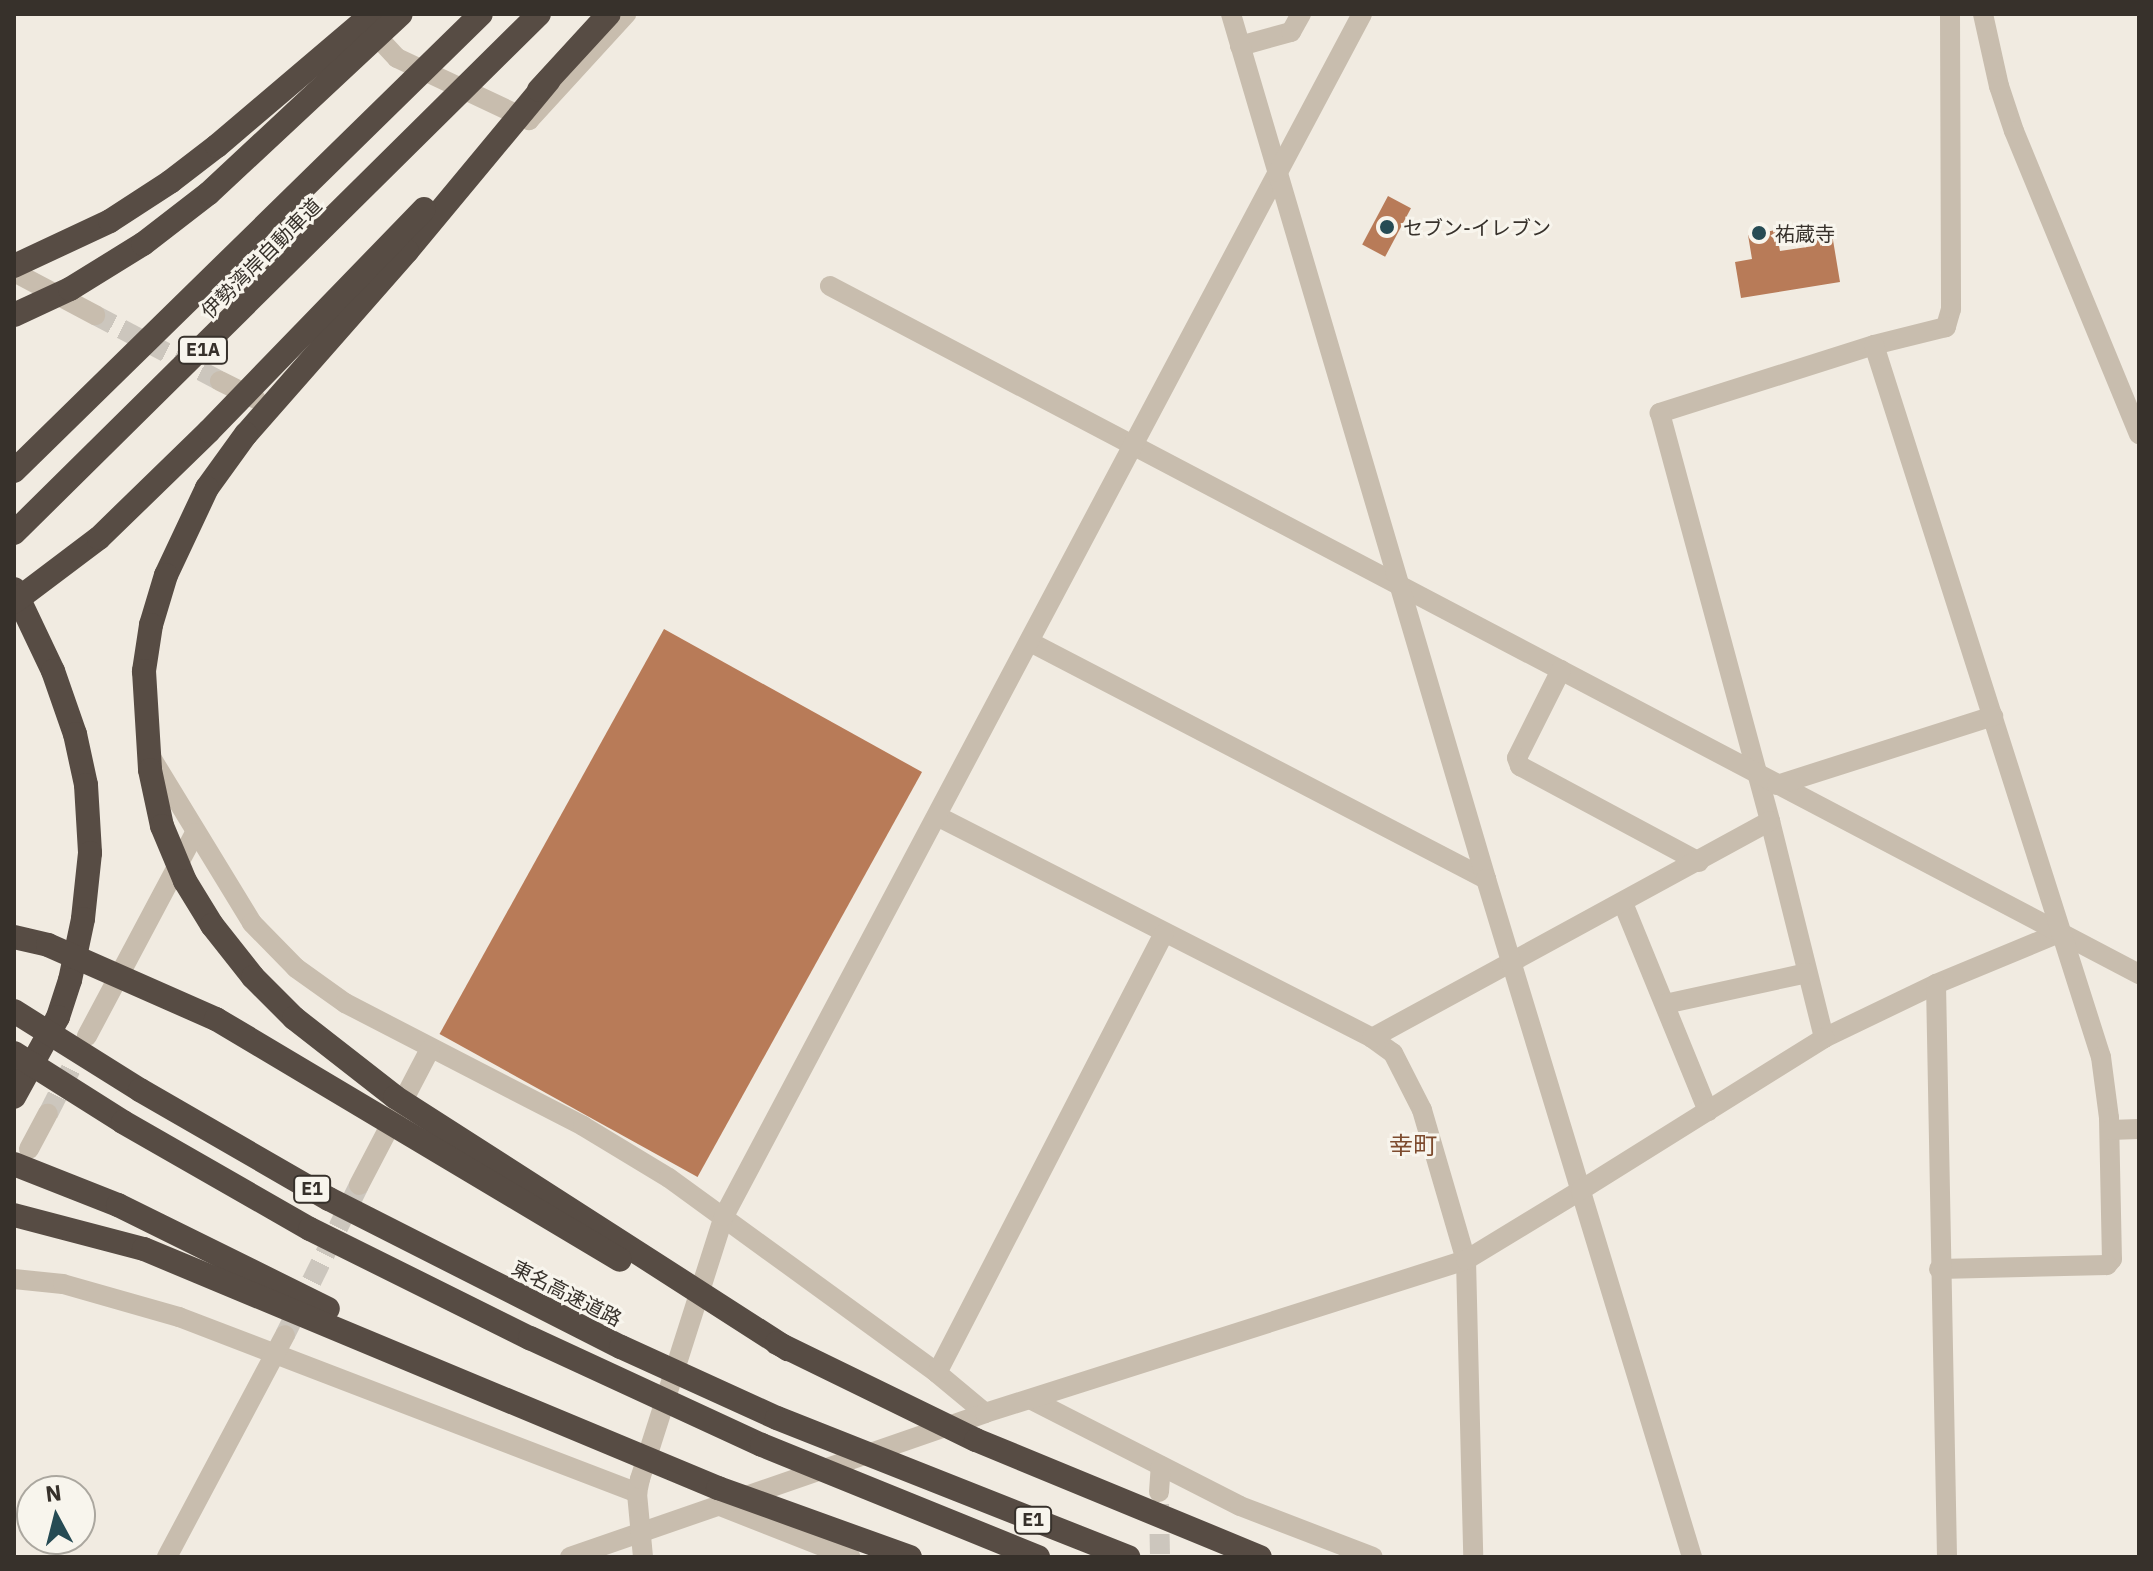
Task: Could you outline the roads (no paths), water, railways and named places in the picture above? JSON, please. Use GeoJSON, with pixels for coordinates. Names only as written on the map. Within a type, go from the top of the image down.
{"type":"FeatureCollection","features":[{"type":"Feature","properties":{"kind":"highway"},"geometry":{"type":"LineString","coordinates":[[14,266],[110,221],[170,182],[229,137],[372,14]]}},
{"type":"Feature","properties":{"kind":"highway"},"geometry":{"type":"LineString","coordinates":[[14,315],[70,289],[143,244],[187,210],[242,165],[401,14]]}},
{"type":"Feature","properties":{"kind":"highway","name":"伊勢湾岸自動車道"},"geometry":{"type":"LineString","coordinates":[[19,466],[321,174],[481,14]]}},
{"type":"Feature","properties":{"kind":"highway","name":"伊勢湾岸自動車道"},"geometry":{"type":"LineString","coordinates":[[14,533],[55,496],[539,14]]}},
{"type":"Feature","properties":{"kind":"highway"},"geometry":{"type":"LineString","coordinates":[[14,602],[99,538],[209,431],[609,14]]}},
{"type":"Feature","properties":{"kind":"highway"},"geometry":{"type":"LineString","coordinates":[[549,80],[407,251],[246,434],[207,488],[166,575],[151,625],[144,671],[150,770],[162,826],[185,881],[212,925],[253,977],[294,1018],[395,1097],[788,1349]]}},
{"type":"Feature","properties":{"kind":"highway"},"geometry":{"type":"LineString","coordinates":[[14,589],[53,671],[75,734],[86,785],[90,853],[83,919],[70,980],[58,1017],[14,1097]]}},
{"type":"Feature","properties":{"kind":"highway"},"geometry":{"type":"LineString","coordinates":[[14,937],[48,945],[216,1019],[658,1282],[788,1349],[976,1440],[1260,1557]]}},
{"type":"Feature","properties":{"kind":"highway","name":"東名高速道路"},"geometry":{"type":"LineString","coordinates":[[14,1011],[140,1090],[329,1199],[621,1347],[777,1418],[1128,1557]]}},
{"type":"Feature","properties":{"kind":"highway","name":"E1"},"geometry":{"type":"LineString","coordinates":[[14,1053],[123,1122],[310,1229],[603,1374],[922,1512],[1038,1557]]}},
{"type":"Feature","properties":{"kind":"highway"},"geometry":{"type":"LineString","coordinates":[[22,1156],[523,1407]]}},
{"type":"Feature","properties":{"kind":"highway"},"geometry":{"type":"LineString","coordinates":[[14,1215],[144,1249],[718,1488],[909,1557]]}},
{"type":"Feature","properties":{"kind":"street"},"geometry":{"type":"LineString","coordinates":[[356,14],[397,58],[529,120]]}},
{"type":"Feature","properties":{"kind":"street"},"geometry":{"type":"LineString","coordinates":[[626,14],[264,402],[194,500],[178,530],[146,614],[136,672],[138,724],[143,740],[195,833],[252,923],[296,968],[345,1003],[583,1126],[724,1216],[937,1373],[985,1413]]}},
{"type":"Feature","properties":{"kind":"street"},"geometry":{"type":"LineString","coordinates":[[1231,14],[1486,879],[1692,1557]]}},
{"type":"Feature","properties":{"kind":"street"},"geometry":{"type":"LineString","coordinates":[[1240,46],[1291,32],[1301,14]]}},
{"type":"Feature","properties":{"kind":"street"},"geometry":{"type":"LineString","coordinates":[[643,1557],[637,1493],[724,1216],[1362,14]]}},
{"type":"Feature","properties":{"kind":"street"},"geometry":{"type":"LineString","coordinates":[[1824,1038],[1770,821],[1660,413],[1874,345],[1946,327],[1951,309],[1950,14]]}},
{"type":"Feature","properties":{"kind":"street"},"geometry":{"type":"LineString","coordinates":[[1983,14],[1999,86],[2014,131],[2139,434]]}},
{"type":"Feature","properties":{"kind":"street"},"geometry":{"type":"LineString","coordinates":[[14,272],[95,315]]}},
{"type":"Feature","properties":{"kind":"street"},"geometry":{"type":"LineString","coordinates":[[830,286],[2139,974]]}},
{"type":"Feature","properties":{"kind":"street"},"geometry":{"type":"LineString","coordinates":[[1874,345],[2101,1057],[2110,1130],[2112,1259],[2107,1265],[1939,1269]]}},
{"type":"Feature","properties":{"kind":"street"},"geometry":{"type":"LineString","coordinates":[[220,381],[264,402]]}},
{"type":"Feature","properties":{"kind":"street"},"geometry":{"type":"LineString","coordinates":[[1030,642],[1486,879]]}},
{"type":"Feature","properties":{"kind":"street"},"geometry":{"type":"LineString","coordinates":[[1561,670],[1517,758],[1520,766],[1699,862]]}},
{"type":"Feature","properties":{"kind":"street"},"geometry":{"type":"LineString","coordinates":[[1777,785],[1993,716]]}},
{"type":"Feature","properties":{"kind":"street"},"geometry":{"type":"LineString","coordinates":[[937,816],[1372,1038],[1393,1053],[1422,1110],[1466,1260],[1473,1557]]}},
{"type":"Feature","properties":{"kind":"street"},"geometry":{"type":"LineString","coordinates":[[1372,1038],[1770,821]]}},
{"type":"Feature","properties":{"kind":"street"},"geometry":{"type":"LineString","coordinates":[[87,1036],[195,833]]}},
{"type":"Feature","properties":{"kind":"street"},"geometry":{"type":"LineString","coordinates":[[1623,903],[1708,1111]]}},
{"type":"Feature","properties":{"kind":"street"},"geometry":{"type":"LineString","coordinates":[[570,1557],[985,1413],[1466,1260],[1824,1038],[1936,984],[2059,933]]}},
{"type":"Feature","properties":{"kind":"street"},"geometry":{"type":"LineString","coordinates":[[937,1373],[1164,934]]}},
{"type":"Feature","properties":{"kind":"street"},"geometry":{"type":"LineString","coordinates":[[1665,1004],[1807,973]]}},
{"type":"Feature","properties":{"kind":"street"},"geometry":{"type":"LineString","coordinates":[[1936,984],[1939,1269],[1947,1557]]}},
{"type":"Feature","properties":{"kind":"street"},"geometry":{"type":"LineString","coordinates":[[359,1185],[430,1049]]}},
{"type":"Feature","properties":{"kind":"street"},"geometry":{"type":"LineString","coordinates":[[22,1156],[48,1114]]}},
{"type":"Feature","properties":{"kind":"street"},"geometry":{"type":"LineString","coordinates":[[2110,1130],[2139,1129]]}},
{"type":"Feature","properties":{"kind":"street"},"geometry":{"type":"LineString","coordinates":[[14,1279],[101,1293],[179,1317],[637,1493]]}},
{"type":"Feature","properties":{"kind":"street"},"geometry":{"type":"LineString","coordinates":[[167,1557],[285,1335]]}},
{"type":"Feature","properties":{"kind":"street"},"geometry":{"type":"LineString","coordinates":[[1032,1400],[1240,1506],[1373,1557]]}},
{"type":"Feature","properties":{"kind":"street"},"geometry":{"type":"LineString","coordinates":[[1159,1492],[1161,1466]]}},
{"type":"Feature","properties":{"kind":"street"},"geometry":{"type":"LineString","coordinates":[[720,1506],[850,1557]]}},
{"type":"Feature","properties":{"kind":"tunnel"},"geometry":{"type":"LineString","coordinates":[[95,315],[220,381]]}},
{"type":"Feature","properties":{"kind":"tunnel"},"geometry":{"type":"LineString","coordinates":[[48,1114],[86,1039]]}},
{"type":"Feature","properties":{"kind":"tunnel"},"geometry":{"type":"LineString","coordinates":[[285,1335],[359,1185]]}},
{"type":"Feature","properties":{"kind":"tunnel"},"geometry":{"type":"LineString","coordinates":[[1159,1504],[1160,1557]]}},
{"type":"Feature","properties":{"kind":"place","name":"セブン-イレブン"},"geometry":{"type":"Point","coordinates":[1387,227]}},
{"type":"Feature","properties":{"kind":"place","name":"祐蔵寺"},"geometry":{"type":"Point","coordinates":[1759,233]}},
{"type":"Feature","properties":{"kind":"district","name":"幸町"},"geometry":{"type":"Point","coordinates":[1413,1146]}}]}
